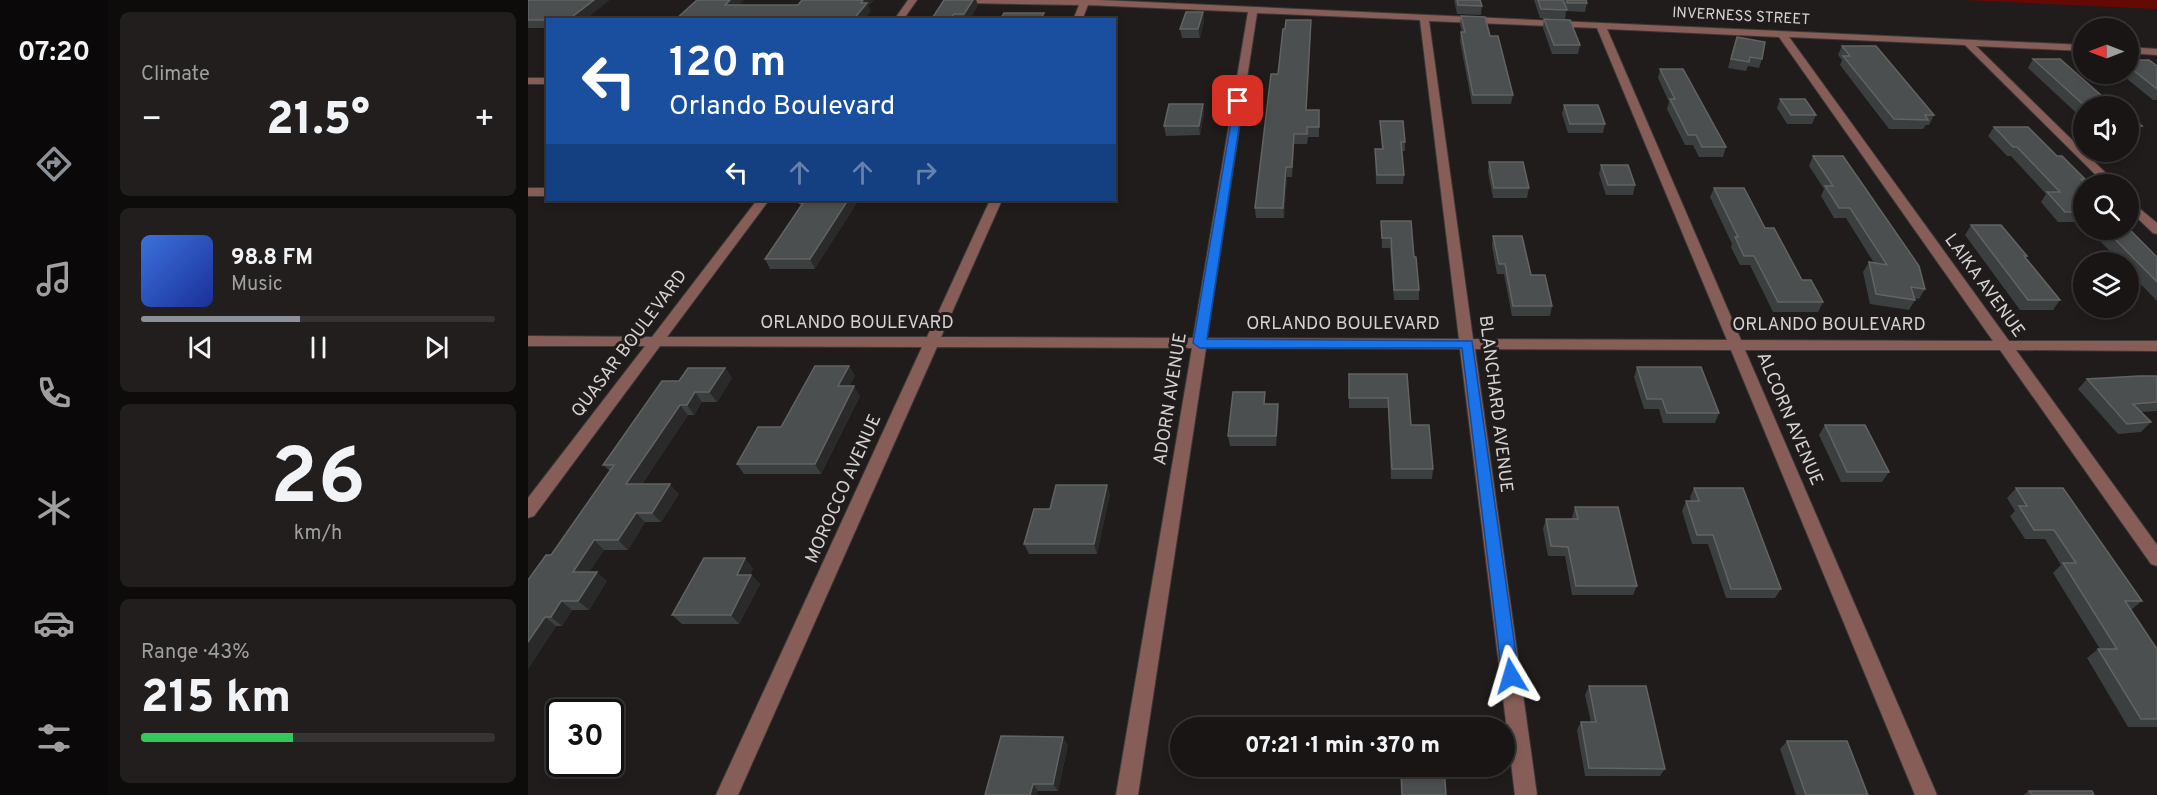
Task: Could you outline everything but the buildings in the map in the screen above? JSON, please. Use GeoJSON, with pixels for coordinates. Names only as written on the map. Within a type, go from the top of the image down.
{"type":"FeatureCollection","features":[{"type":"Feature","properties":{"kind":"street"},"geometry":{"type":"LineString","coordinates":[[900,18],[913,0]]}},
{"type":"Feature","properties":{"kind":"street","name":"INVERNESS STREET"},"geometry":{"type":"LineString","coordinates":[[965,0],[1085,2],[2073,48]]}},
{"type":"Feature","properties":{"kind":"street"},"geometry":{"type":"LineString","coordinates":[[1078,18],[1085,2]]}},
{"type":"Feature","properties":{"kind":"street","name":"ADORN AVENUE"},"geometry":{"type":"LineString","coordinates":[[1127,795],[1253,10]]}},
{"type":"Feature","properties":{"kind":"street","name":"BLANCHARD AVENUE"},"geometry":{"type":"LineString","coordinates":[[1424,18],[1526,795]]}},
{"type":"Feature","properties":{"kind":"street","name":"ALCORN AVENUE"},"geometry":{"type":"LineString","coordinates":[[1600,26],[1926,795]]}},
{"type":"Feature","properties":{"kind":"street","name":"LAIKA AVENUE"},"geometry":{"type":"LineString","coordinates":[[1782,34],[2157,559]]}},
{"type":"Feature","properties":{"kind":"street"},"geometry":{"type":"LineString","coordinates":[[1968,43],[2101,174]]}},
{"type":"Feature","properties":{"kind":"street"},"geometry":{"type":"LineString","coordinates":[[2139,51],[2157,52]]}},
{"type":"Feature","properties":{"kind":"street"},"geometry":{"type":"LineString","coordinates":[[528,81],[546,81]]}},
{"type":"Feature","properties":{"kind":"street"},"geometry":{"type":"LineString","coordinates":[[528,192],[546,192]]}},
{"type":"Feature","properties":{"kind":"street","name":"QUASAR BOULEVARD"},"geometry":{"type":"LineString","coordinates":[[528,511],[762,201]]}},
{"type":"Feature","properties":{"kind":"street","name":"MOROCCO AVENUE"},"geometry":{"type":"LineString","coordinates":[[727,795],[996,201]]}},
{"type":"Feature","properties":{"kind":"street"},"geometry":{"type":"LineString","coordinates":[[2139,213],[2157,230]]}},
{"type":"Feature","properties":{"kind":"street","name":"ORLANDO BOULEVARD"},"geometry":{"type":"LineString","coordinates":[[528,341],[2157,346]]}},
{"type":"Feature","properties":{"kind":"shaded area"},"geometry":{"type":"Polygon","coordinates":[[[1963,0],[2157,0],[2157,9],[1963,0]]]}},
{"type":"Feature","properties":{"kind":"route"},"geometry":{"type":"LineString","coordinates":[[1238,101],[1200,343],[1468,344],[1511,676]]}}]}
